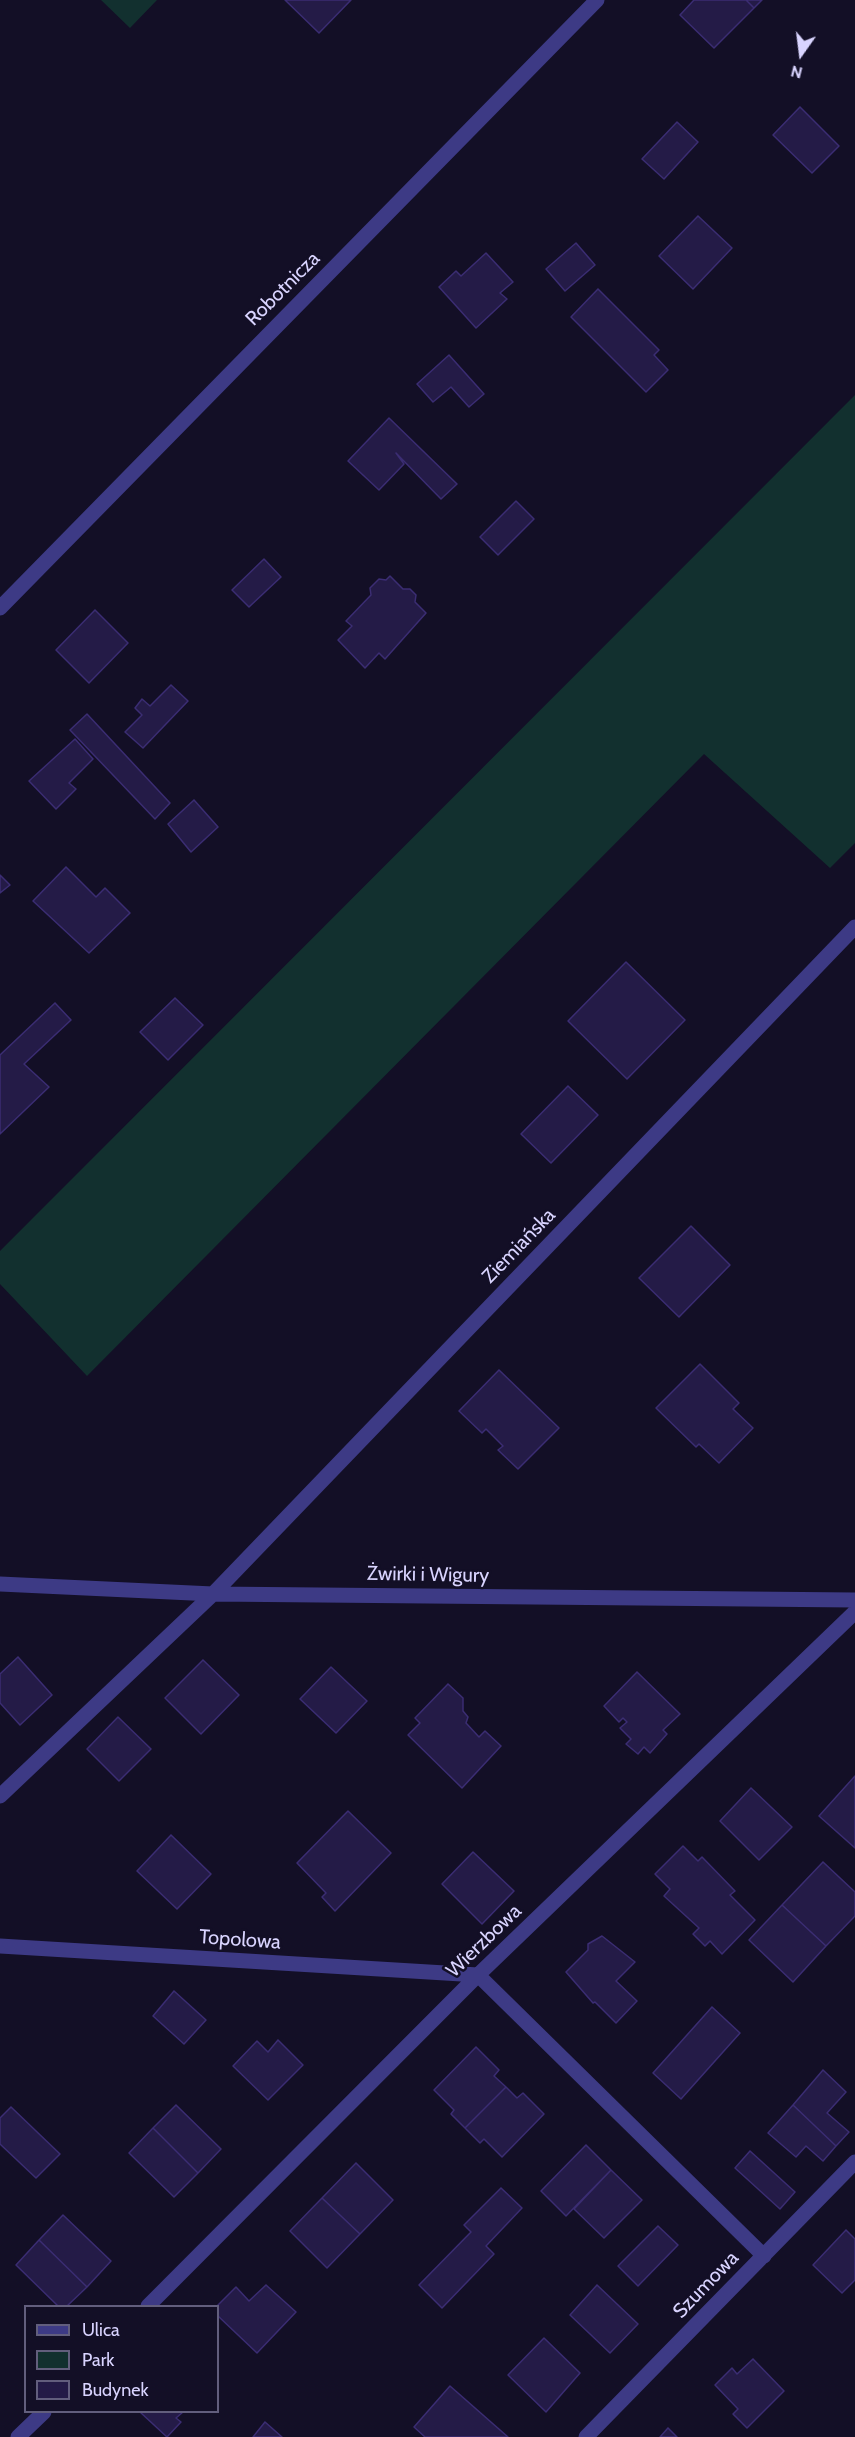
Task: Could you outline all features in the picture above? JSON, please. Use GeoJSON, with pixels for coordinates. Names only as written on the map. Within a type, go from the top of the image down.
{"type":"FeatureCollection","features":[{"type":"Feature","properties":{"kind":"street","name":"Robotnicza"},"geometry":{"type":"LineString","coordinates":[[0,608],[597,0]]}},
{"type":"Feature","properties":{"kind":"street","name":"Ziemiańska"},"geometry":{"type":"LineString","coordinates":[[213,1594],[855,927]]}},
{"type":"Feature","properties":{"kind":"street","name":"Żwirki i Wigury"},"geometry":{"type":"LineString","coordinates":[[0,1584],[213,1594],[855,1600]]}},
{"type":"Feature","properties":{"kind":"street"},"geometry":{"type":"LineString","coordinates":[[0,1796],[213,1594]]}},
{"type":"Feature","properties":{"kind":"street","name":"Wierzbowa"},"geometry":{"type":"LineString","coordinates":[[150,2305],[478,1976],[855,1612]]}},
{"type":"Feature","properties":{"kind":"street","name":"Topolowa"},"geometry":{"type":"LineString","coordinates":[[0,1946],[478,1976]]}},
{"type":"Feature","properties":{"kind":"street"},"geometry":{"type":"LineString","coordinates":[[478,1976],[764,2256]]}},
{"type":"Feature","properties":{"kind":"street","name":"Szumowa"},"geometry":{"type":"LineString","coordinates":[[586,2437],[855,2162]]}},
{"type":"Feature","properties":{"kind":"street"},"geometry":{"type":"LineString","coordinates":[[18,2437],[43,2413]]}},
{"type":"Feature","properties":{"kind":"green space"},"geometry":{"type":"Polygon","coordinates":[[[101,0],[157,0],[130,28],[101,0]]]}},
{"type":"Feature","properties":{"kind":"green space"},"geometry":{"type":"Polygon","coordinates":[[[855,395],[855,843],[830,868],[704,754],[87,1376],[0,1284],[0,1251],[855,395]]]}},
{"type":"Feature","properties":{"kind":"building"},"geometry":{"type":"Polygon","coordinates":[[[285,0],[351,0],[319,33],[285,0]]]}},
{"type":"Feature","properties":{"kind":"building"},"geometry":{"type":"Polygon","coordinates":[[[694,0],[746,0],[754,8],[714,48],[680,15],[694,0]]]}},
{"type":"Feature","properties":{"kind":"building"},"geometry":{"type":"Polygon","coordinates":[[[746,0],[762,0],[754,8],[746,0]]]}},
{"type":"Feature","properties":{"kind":"building"},"geometry":{"type":"Polygon","coordinates":[[[800,107],[839,146],[812,173],[773,135],[800,107]]]}},
{"type":"Feature","properties":{"kind":"building"},"geometry":{"type":"Polygon","coordinates":[[[677,122],[698,142],[664,179],[642,159],[677,122]]]}},
{"type":"Feature","properties":{"kind":"building"},"geometry":{"type":"Polygon","coordinates":[[[698,216],[732,248],[693,289],[659,256],[698,216]]]}},
{"type":"Feature","properties":{"kind":"building"},"geometry":{"type":"Polygon","coordinates":[[[576,243],[595,265],[565,291],[546,269],[576,243]]]}},
{"type":"Feature","properties":{"kind":"building"},"geometry":{"type":"Polygon","coordinates":[[[486,253],[513,282],[500,293],[507,299],[476,328],[439,287],[456,271],[461,276],[486,253]]]}},
{"type":"Feature","properties":{"kind":"building"},"geometry":{"type":"Polygon","coordinates":[[[598,289],[659,350],[654,355],[668,370],[646,392],[571,317],[598,289]]]}},
{"type":"Feature","properties":{"kind":"building"},"geometry":{"type":"Polygon","coordinates":[[[449,355],[484,394],[469,407],[451,387],[433,402],[417,384],[449,355]]]}},
{"type":"Feature","properties":{"kind":"building"},"geometry":{"type":"Polygon","coordinates":[[[389,418],[457,484],[441,499],[396,453],[404,464],[379,490],[348,461],[389,418]]]}},
{"type":"Feature","properties":{"kind":"building"},"geometry":{"type":"Polygon","coordinates":[[[516,501],[534,519],[498,555],[480,537],[516,501]]]}},
{"type":"Feature","properties":{"kind":"building"},"geometry":{"type":"Polygon","coordinates":[[[264,559],[281,577],[249,607],[232,590],[264,559]]]}},
{"type":"Feature","properties":{"kind":"building"},"geometry":{"type":"Polygon","coordinates":[[[390,576],[403,589],[410,589],[416,595],[415,602],[426,613],[385,659],[379,653],[365,668],[338,640],[352,626],[346,621],[371,595],[370,588],[379,579],[386,580],[390,576]]]}},
{"type":"Feature","properties":{"kind":"building"},"geometry":{"type":"Polygon","coordinates":[[[95,610],[128,643],[89,683],[56,650],[95,610]]]}},
{"type":"Feature","properties":{"kind":"building"},"geometry":{"type":"Polygon","coordinates":[[[171,685],[188,701],[143,748],[125,732],[142,715],[135,708],[142,699],[150,706],[171,685]]]}},
{"type":"Feature","properties":{"kind":"building"},"geometry":{"type":"Polygon","coordinates":[[[87,714],[170,803],[155,819],[70,730],[87,714]]]}},
{"type":"Feature","properties":{"kind":"building"},"geometry":{"type":"Polygon","coordinates":[[[75,739],[93,759],[69,783],[76,789],[56,809],[29,781],[75,739]]]}},
{"type":"Feature","properties":{"kind":"building"},"geometry":{"type":"Polygon","coordinates":[[[194,800],[218,827],[191,852],[168,824],[194,800]]]}},
{"type":"Feature","properties":{"kind":"building"},"geometry":{"type":"Polygon","coordinates":[[[66,867],[96,897],[105,888],[130,913],[89,953],[33,901],[66,867]]]}},
{"type":"Feature","properties":{"kind":"building"},"geometry":{"type":"Polygon","coordinates":[[[0,875],[10,885],[0,893],[0,875]]]}},
{"type":"Feature","properties":{"kind":"building"},"geometry":{"type":"Polygon","coordinates":[[[626,962],[685,1020],[627,1079],[568,1021],[626,962]]]}},
{"type":"Feature","properties":{"kind":"building"},"geometry":{"type":"Polygon","coordinates":[[[175,998],[203,1025],[168,1060],[140,1032],[175,998]]]}},
{"type":"Feature","properties":{"kind":"building"},"geometry":{"type":"Polygon","coordinates":[[[55,1003],[71,1020],[24,1064],[49,1087],[0,1134],[0,1055],[55,1003]]]}},
{"type":"Feature","properties":{"kind":"building"},"geometry":{"type":"Polygon","coordinates":[[[568,1086],[598,1115],[551,1163],[521,1134],[568,1086]]]}},
{"type":"Feature","properties":{"kind":"building"},"geometry":{"type":"Polygon","coordinates":[[[691,1226],[730,1265],[679,1317],[639,1278],[691,1226]]]}},
{"type":"Feature","properties":{"kind":"building"},"geometry":{"type":"Polygon","coordinates":[[[700,1364],[739,1403],[733,1409],[753,1428],[719,1463],[699,1444],[696,1447],[656,1408],[700,1364]]]}},
{"type":"Feature","properties":{"kind":"building"},"geometry":{"type":"Polygon","coordinates":[[[499,1370],[559,1428],[518,1469],[498,1450],[503,1446],[486,1429],[482,1433],[459,1411],[499,1370]]]}},
{"type":"Feature","properties":{"kind":"building"},"geometry":{"type":"Polygon","coordinates":[[[18,1657],[52,1695],[20,1725],[0,1703],[0,1674],[18,1657]]]}},
{"type":"Feature","properties":{"kind":"building"},"geometry":{"type":"Polygon","coordinates":[[[203,1660],[239,1695],[201,1734],[165,1698],[203,1660]]]}},
{"type":"Feature","properties":{"kind":"building"},"geometry":{"type":"Polygon","coordinates":[[[331,1667],[367,1701],[336,1733],[300,1699],[331,1667]]]}},
{"type":"Feature","properties":{"kind":"building"},"geometry":{"type":"Polygon","coordinates":[[[637,1672],[680,1714],[663,1730],[667,1734],[650,1753],[644,1747],[638,1754],[626,1744],[631,1739],[620,1728],[627,1722],[623,1718],[619,1722],[604,1706],[637,1672]]]}},
{"type":"Feature","properties":{"kind":"building"},"geometry":{"type":"Polygon","coordinates":[[[448,1684],[463,1698],[463,1711],[468,1717],[466,1723],[479,1737],[485,1731],[501,1746],[462,1788],[408,1735],[420,1723],[415,1718],[448,1684]]]}},
{"type":"Feature","properties":{"kind":"building"},"geometry":{"type":"Polygon","coordinates":[[[118,1717],[151,1749],[119,1781],[87,1749],[118,1717]]]}},
{"type":"Feature","properties":{"kind":"building"},"geometry":{"type":"Polygon","coordinates":[[[855,1776],[855,1848],[819,1816],[855,1776]]]}},
{"type":"Feature","properties":{"kind":"building"},"geometry":{"type":"Polygon","coordinates":[[[751,1788],[792,1827],[759,1860],[720,1821],[751,1788]]]}},
{"type":"Feature","properties":{"kind":"building"},"geometry":{"type":"Polygon","coordinates":[[[348,1811],[391,1853],[335,1911],[322,1897],[326,1893],[297,1863],[348,1811]]]}},
{"type":"Feature","properties":{"kind":"building"},"geometry":{"type":"Polygon","coordinates":[[[171,1835],[211,1874],[177,1909],[137,1871],[171,1835]]]}},
{"type":"Feature","properties":{"kind":"building"},"geometry":{"type":"Polygon","coordinates":[[[683,1846],[698,1861],[702,1857],[735,1891],[730,1895],[755,1920],[722,1954],[710,1941],[705,1946],[693,1934],[699,1928],[664,1896],[670,1889],[655,1874],[683,1846]]]}},
{"type":"Feature","properties":{"kind":"building"},"geometry":{"type":"Polygon","coordinates":[[[473,1852],[514,1891],[482,1924],[442,1884],[473,1852]]]}},
{"type":"Feature","properties":{"kind":"building"},"geometry":{"type":"Polygon","coordinates":[[[823,1862],[855,1892],[855,1916],[826,1946],[782,1905],[823,1862]]]}},
{"type":"Feature","properties":{"kind":"building"},"geometry":{"type":"Polygon","coordinates":[[[782,1905],[826,1946],[793,1982],[749,1940],[782,1905]]]}},
{"type":"Feature","properties":{"kind":"building"},"geometry":{"type":"Polygon","coordinates":[[[602,1936],[635,1962],[616,1981],[637,2001],[616,2023],[595,2002],[593,2003],[566,1972],[588,1950],[588,1944],[602,1936]]]}},
{"type":"Feature","properties":{"kind":"building"},"geometry":{"type":"Polygon","coordinates":[[[174,1991],[206,2020],[184,2044],[153,2016],[174,1991]]]}},
{"type":"Feature","properties":{"kind":"building"},"geometry":{"type":"Polygon","coordinates":[[[712,2007],[740,2033],[681,2099],[653,2073],[712,2007]]]}},
{"type":"Feature","properties":{"kind":"building"},"geometry":{"type":"Polygon","coordinates":[[[278,2040],[303,2065],[268,2100],[233,2066],[257,2041],[268,2052],[278,2040]]]}},
{"type":"Feature","properties":{"kind":"building"},"geometry":{"type":"Polygon","coordinates":[[[476,2047],[499,2070],[494,2076],[506,2087],[465,2128],[451,2114],[454,2110],[434,2090],[476,2047]]]}},
{"type":"Feature","properties":{"kind":"building"},"geometry":{"type":"Polygon","coordinates":[[[823,2070],[846,2092],[827,2113],[849,2132],[836,2146],[793,2105],[823,2070]]]}},
{"type":"Feature","properties":{"kind":"building"},"geometry":{"type":"Polygon","coordinates":[[[506,2087],[517,2098],[523,2093],[544,2114],[502,2157],[484,2139],[480,2143],[465,2128],[506,2087]]]}},
{"type":"Feature","properties":{"kind":"building"},"geometry":{"type":"Polygon","coordinates":[[[176,2105],[221,2149],[198,2173],[153,2128],[176,2105]]]}},
{"type":"Feature","properties":{"kind":"building"},"geometry":{"type":"Polygon","coordinates":[[[793,2105],[836,2146],[823,2161],[806,2146],[796,2157],[768,2133],[793,2105]]]}},
{"type":"Feature","properties":{"kind":"building"},"geometry":{"type":"Polygon","coordinates":[[[11,2107],[60,2154],[36,2178],[0,2144],[0,2118],[11,2107]]]}},
{"type":"Feature","properties":{"kind":"building"},"geometry":{"type":"Polygon","coordinates":[[[153,2128],[198,2173],[174,2197],[129,2153],[153,2128]]]}},
{"type":"Feature","properties":{"kind":"building"},"geometry":{"type":"Polygon","coordinates":[[[586,2145],[611,2170],[566,2216],[541,2191],[586,2145]]]}},
{"type":"Feature","properties":{"kind":"building"},"geometry":{"type":"Polygon","coordinates":[[[750,2151],[795,2192],[780,2209],[735,2168],[750,2151]]]}},
{"type":"Feature","properties":{"kind":"building"},"geometry":{"type":"Polygon","coordinates":[[[356,2163],[393,2200],[360,2234],[322,2198],[356,2163]]]}},
{"type":"Feature","properties":{"kind":"building"},"geometry":{"type":"Polygon","coordinates":[[[611,2170],[642,2200],[604,2238],[574,2209],[611,2170]]]}},
{"type":"Feature","properties":{"kind":"building"},"geometry":{"type":"Polygon","coordinates":[[[501,2188],[522,2208],[486,2246],[494,2254],[442,2308],[419,2285],[471,2232],[464,2225],[501,2188]]]}},
{"type":"Feature","properties":{"kind":"building"},"geometry":{"type":"Polygon","coordinates":[[[322,2198],[360,2234],[327,2268],[290,2231],[322,2198]]]}},
{"type":"Feature","properties":{"kind":"building"},"geometry":{"type":"Polygon","coordinates":[[[63,2215],[111,2261],[87,2287],[39,2240],[63,2215]]]}},
{"type":"Feature","properties":{"kind":"building"},"geometry":{"type":"Polygon","coordinates":[[[658,2226],[678,2245],[638,2286],[618,2266],[658,2226]]]}},
{"type":"Feature","properties":{"kind":"building"},"geometry":{"type":"Polygon","coordinates":[[[846,2230],[855,2239],[855,2280],[842,2293],[813,2265],[846,2230]]]}},
{"type":"Feature","properties":{"kind":"building"},"geometry":{"type":"Polygon","coordinates":[[[39,2240],[87,2287],[68,2305],[57,2305],[16,2265],[39,2240]]]}},
{"type":"Feature","properties":{"kind":"building"},"geometry":{"type":"Polygon","coordinates":[[[266,2285],[296,2312],[257,2353],[219,2317],[218,2305],[236,2287],[249,2301],[266,2285]]]}},
{"type":"Feature","properties":{"kind":"building"},"geometry":{"type":"Polygon","coordinates":[[[597,2285],[638,2324],[610,2353],[570,2315],[597,2285]]]}},
{"type":"Feature","properties":{"kind":"building"},"geometry":{"type":"Polygon","coordinates":[[[544,2338],[580,2373],[546,2412],[508,2375],[544,2338]]]}},
{"type":"Feature","properties":{"kind":"building"},"geometry":{"type":"Polygon","coordinates":[[[753,2359],[784,2391],[747,2428],[733,2414],[738,2409],[715,2385],[732,2368],[737,2374],[753,2359]]]}},
{"type":"Feature","properties":{"kind":"building"},"geometry":{"type":"Polygon","coordinates":[[[450,2386],[508,2437],[425,2437],[414,2427],[450,2386]]]}},
{"type":"Feature","properties":{"kind":"building"},"geometry":{"type":"Polygon","coordinates":[[[141,2413],[182,2413],[176,2418],[181,2422],[167,2437],[141,2413]]]}},
{"type":"Feature","properties":{"kind":"building"},"geometry":{"type":"Polygon","coordinates":[[[265,2422],[282,2437],[253,2437],[265,2422]]]}},
{"type":"Feature","properties":{"kind":"building"},"geometry":{"type":"Polygon","coordinates":[[[668,2428],[677,2437],[660,2437],[668,2428]]]}}]}
